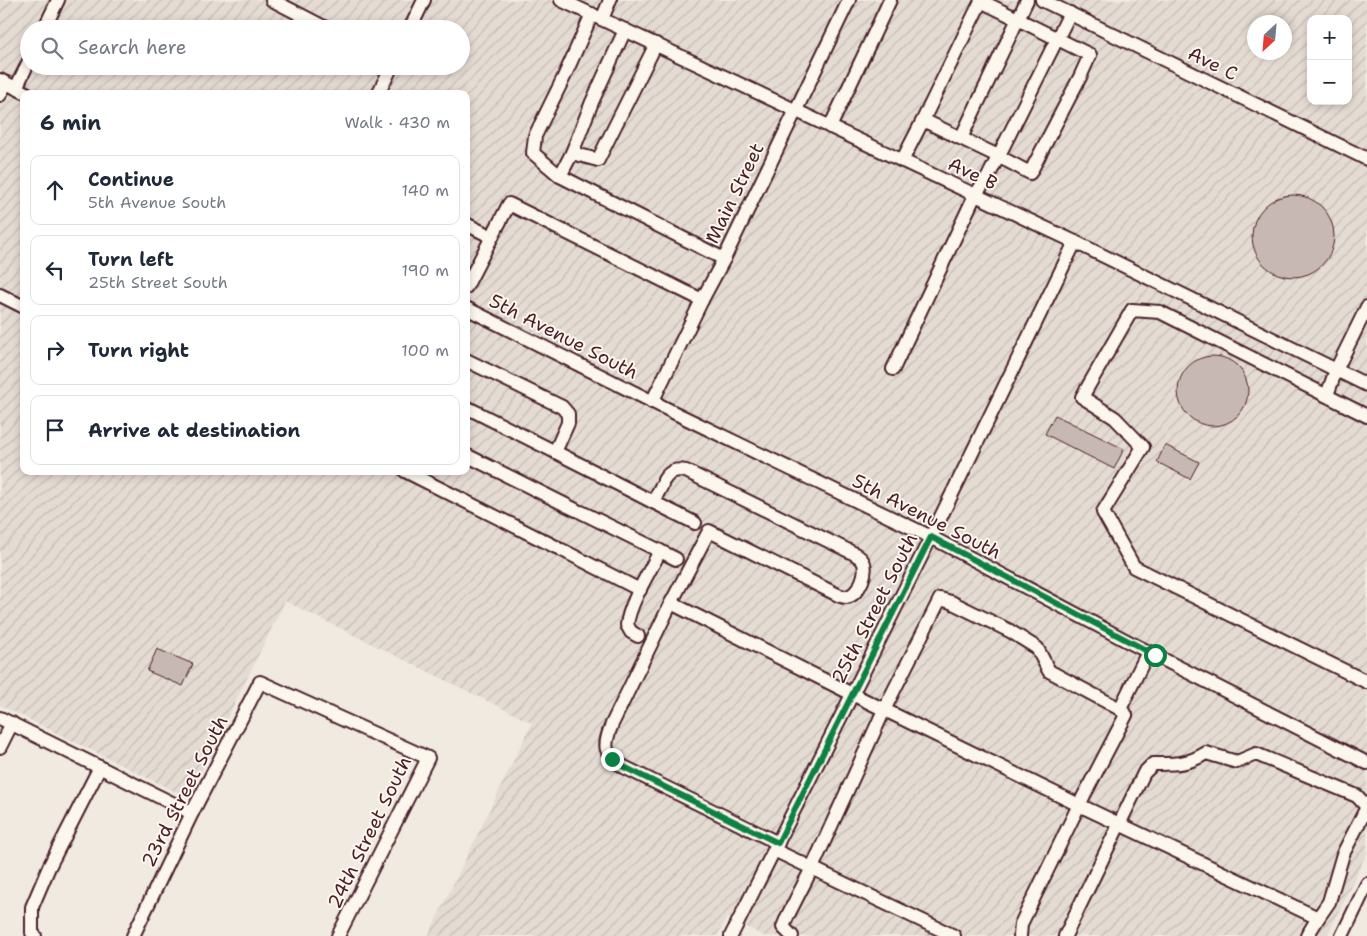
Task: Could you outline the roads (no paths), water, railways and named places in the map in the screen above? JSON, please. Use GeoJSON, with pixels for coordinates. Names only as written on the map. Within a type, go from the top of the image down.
{"type":"FeatureCollection","features":[{"type":"Feature","properties":{"kind":"street"},"geometry":{"type":"LineString","coordinates":[[48,20],[58,0]]}},
{"type":"Feature","properties":{"kind":"street"},"geometry":{"type":"LineString","coordinates":[[272,0],[311,20]]}},
{"type":"Feature","properties":{"kind":"street"},"geometry":{"type":"LineString","coordinates":[[414,20],[424,0]]}},
{"type":"Feature","properties":{"kind":"street","name":"Ave B"},"geometry":{"type":"LineString","coordinates":[[561,0],[1075,242],[1367,385]]}},
{"type":"Feature","properties":{"kind":"street"},"geometry":{"type":"LineString","coordinates":[[610,0],[597,17],[564,77],[535,136],[533,153],[560,176],[724,259]]}},
{"type":"Feature","properties":{"kind":"street","name":"Main Street"},"geometry":{"type":"LineString","coordinates":[[652,402],[724,259],[849,0]]}},
{"type":"Feature","properties":{"kind":"street"},"geometry":{"type":"LineString","coordinates":[[830,126],[890,0]]}},
{"type":"Feature","properties":{"kind":"street"},"geometry":{"type":"LineString","coordinates":[[961,138],[1027,0]]}},
{"type":"Feature","properties":{"kind":"street","name":"Ave C"},"geometry":{"type":"LineString","coordinates":[[1042,0],[1367,159]]}},
{"type":"Feature","properties":{"kind":"street"},"geometry":{"type":"LineString","coordinates":[[902,161],[981,1],[1090,55],[1030,173],[923,120]]}},
{"type":"Feature","properties":{"kind":"street"},"geometry":{"type":"LineString","coordinates":[[893,368],[975,195],[988,178],[1070,13]]}},
{"type":"Feature","properties":{"kind":"street"},"geometry":{"type":"LineString","coordinates":[[560,176],[626,30]]}},
{"type":"Feature","properties":{"kind":"street"},"geometry":{"type":"LineString","coordinates":[[572,152],[598,160],[656,44]]}},
{"type":"Feature","properties":{"kind":"street"},"geometry":{"type":"LineString","coordinates":[[0,95],[12,86],[20,74]]}},
{"type":"Feature","properties":{"kind":"street"},"geometry":{"type":"LineString","coordinates":[[380,90],[388,75]]}},
{"type":"Feature","properties":{"kind":"street"},"geometry":{"type":"LineString","coordinates":[[470,270],[492,237],[508,204],[702,300]]}},
{"type":"Feature","properties":{"kind":"street"},"geometry":{"type":"LineString","coordinates":[[470,226],[492,237]]}},
{"type":"Feature","properties":{"kind":"street","name":"25th Street South"},"geometry":{"type":"LineString","coordinates":[[732,936],[931,537],[1075,242]]}},
{"type":"Feature","properties":{"kind":"street"},"geometry":{"type":"LineString","coordinates":[[0,295],[20,305]]}},
{"type":"Feature","properties":{"kind":"street"},"geometry":{"type":"LineString","coordinates":[[1327,395],[1336,370],[1367,307]]}},
{"type":"Feature","properties":{"kind":"street","name":"5th Avenue South"},"geometry":{"type":"LineString","coordinates":[[470,310],[652,402],[931,537],[1148,652],[1367,763]]}},
{"type":"Feature","properties":{"kind":"street"},"geometry":{"type":"LineString","coordinates":[[1367,416],[1160,312],[1132,310],[1082,397],[1115,418],[1143,447],[1103,512],[1134,567],[1367,682]]}},
{"type":"Feature","properties":{"kind":"street"},"geometry":{"type":"LineString","coordinates":[[470,362],[562,407],[568,414],[568,423],[555,452]]}},
{"type":"Feature","properties":{"kind":"street"},"geometry":{"type":"LineString","coordinates":[[470,409],[653,502],[838,595],[846,597],[855,593],[866,570],[863,560],[855,554],[686,471],[677,470],[669,472],[653,502]]}},
{"type":"Feature","properties":{"kind":"street"},"geometry":{"type":"LineString","coordinates":[[470,457],[683,562]]}},
{"type":"Feature","properties":{"kind":"street"},"geometry":{"type":"LineString","coordinates":[[413,475],[640,590]]}},
{"type":"Feature","properties":{"kind":"street"},"geometry":{"type":"LineString","coordinates":[[701,526],[683,562],[671,603],[644,639],[607,736],[606,749],[612,759],[776,846],[812,868],[954,936]]}},
{"type":"Feature","properties":{"kind":"street"},"geometry":{"type":"LineString","coordinates":[[644,639],[632,632],[627,625],[628,617],[660,551]]}},
{"type":"Feature","properties":{"kind":"street"},"geometry":{"type":"LineString","coordinates":[[792,936],[784,927],[788,915],[812,868],[884,710],[940,599],[951,602],[1010,631],[1037,648],[1049,672],[1120,709],[1126,715],[1079,805],[1021,924],[1020,936]]}},
{"type":"Feature","properties":{"kind":"street"},"geometry":{"type":"LineString","coordinates":[[671,603],[1079,805],[1318,918]]}},
{"type":"Feature","properties":{"kind":"street"},"geometry":{"type":"LineString","coordinates":[[1120,709],[1148,652]]}},
{"type":"Feature","properties":{"kind":"street","name":"23rd Street South"},"geometry":{"type":"LineString","coordinates":[[133,936],[192,812],[260,682],[412,751]]}},
{"type":"Feature","properties":{"kind":"street"},"geometry":{"type":"LineString","coordinates":[[0,718],[192,812]]}},
{"type":"Feature","properties":{"kind":"street"},"geometry":{"type":"LineString","coordinates":[[0,747],[12,724]]}},
{"type":"Feature","properties":{"kind":"street","name":"24th Street South"},"geometry":{"type":"LineString","coordinates":[[338,936],[428,758],[412,751]]}},
{"type":"Feature","properties":{"kind":"street"},"geometry":{"type":"LineString","coordinates":[[1065,936],[1144,773],[1153,764],[1178,764],[1194,761],[1206,753],[1237,762],[1256,754],[1356,796],[1367,807],[1342,854],[1329,902],[1307,936]]}},
{"type":"Feature","properties":{"kind":"street"},"geometry":{"type":"LineString","coordinates":[[35,936],[32,933],[32,907],[49,867],[100,767]]}},
{"type":"Feature","properties":{"kind":"street"},"geometry":{"type":"LineString","coordinates":[[1342,936],[1367,884]]}}]}
